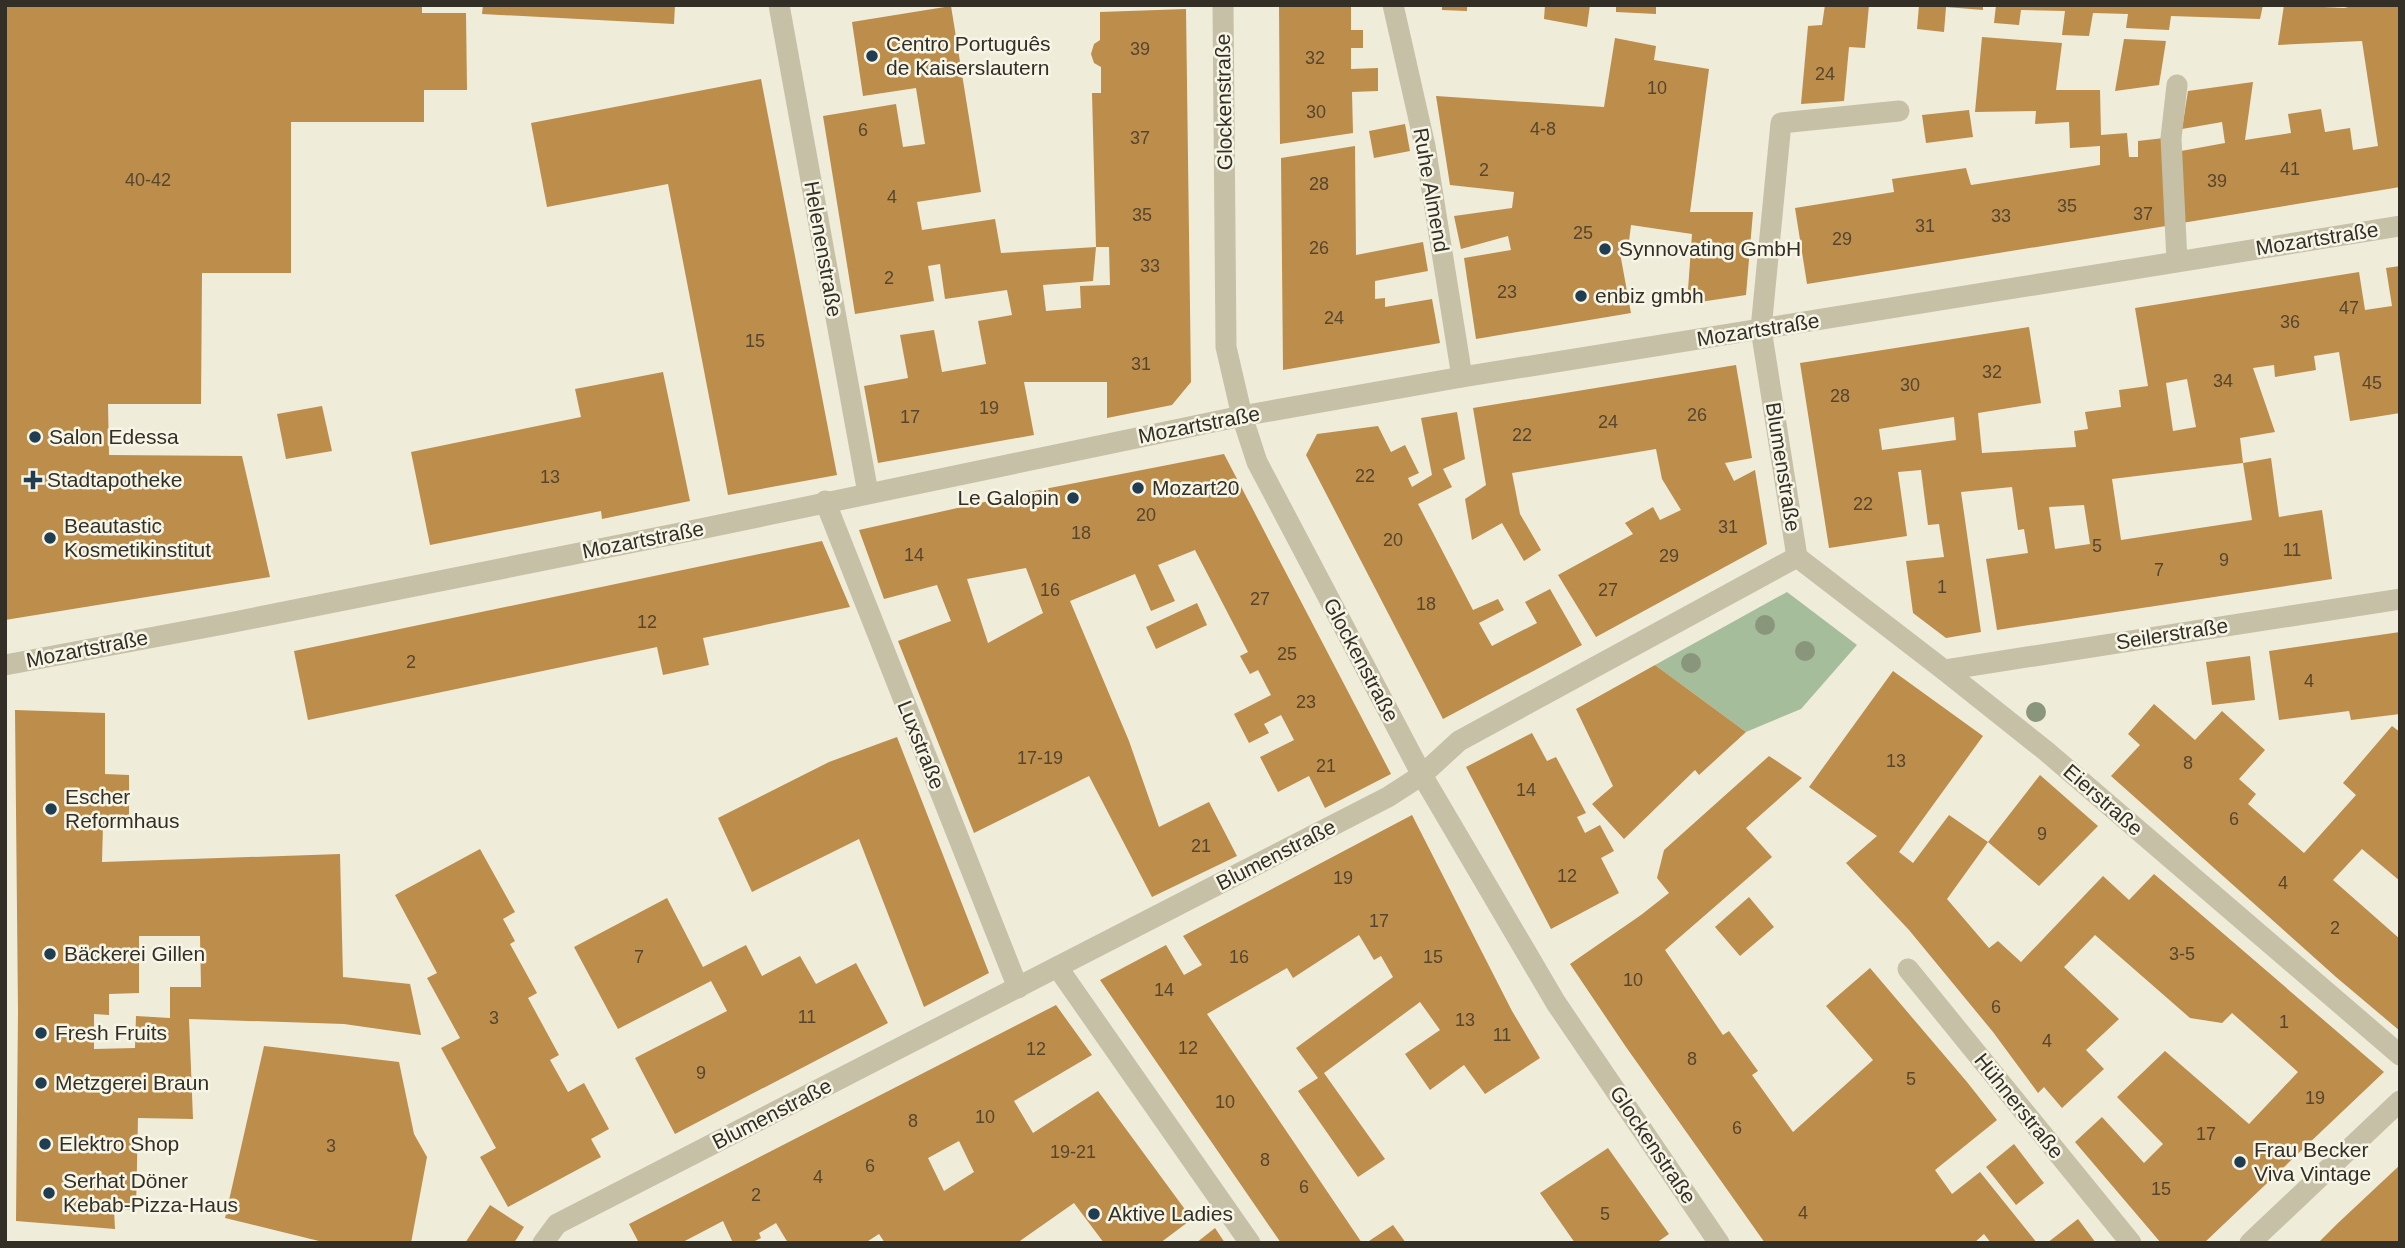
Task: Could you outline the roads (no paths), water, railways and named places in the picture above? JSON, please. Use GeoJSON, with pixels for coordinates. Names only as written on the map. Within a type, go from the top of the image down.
{"type":"FeatureCollection","features":[{"type":"Feature","properties":{"kind":"street","name":"Helenenstraße"},"geometry":{"type":"LineString","coordinates":[[779,5],[868,493]]}},
{"type":"Feature","properties":{"kind":"street","name":"Glockenstraße"},"geometry":{"type":"LineString","coordinates":[[1223,5],[1226,347],[1242,416],[1257,462],[1422,775],[1556,1003],[1719,1243]]}},
{"type":"Feature","properties":{"kind":"street","name":"Ruhe Almend"},"geometry":{"type":"LineString","coordinates":[[1393,5],[1424,146],[1462,377]]}},
{"type":"Feature","properties":{"kind":"street"},"geometry":{"type":"LineString","coordinates":[[2177,85],[2171,138],[2177,261]]}},
{"type":"Feature","properties":{"kind":"street","name":"Blumenstraße"},"geometry":{"type":"LineString","coordinates":[[542,1243],[557,1224],[1388,797],[1422,775],[1459,741],[1797,557],[1761,329],[1780,123],[1899,111]]}},
{"type":"Feature","properties":{"kind":"street","name":"Mozartstraße"},"geometry":{"type":"LineString","coordinates":[[5,665],[705,528],[1242,416],[1462,377],[2400,226]]}},
{"type":"Feature","properties":{"kind":"street","name":"Luxstraße"},"geometry":{"type":"LineString","coordinates":[[825,501],[1018,988]]}},
{"type":"Feature","properties":{"kind":"street","name":"Eierstraße"},"geometry":{"type":"LineString","coordinates":[[1797,557],[2046,751],[2400,1055]]}},
{"type":"Feature","properties":{"kind":"street","name":"Seilerstraße"},"geometry":{"type":"LineString","coordinates":[[1944,670],[2400,599]]}},
{"type":"Feature","properties":{"kind":"street"},"geometry":{"type":"LineString","coordinates":[[1058,968],[1250,1243]]}},
{"type":"Feature","properties":{"kind":"street","name":"Hühnerstraße"},"geometry":{"type":"LineString","coordinates":[[1908,969],[2131,1243]]}},
{"type":"Feature","properties":{"kind":"street"},"geometry":{"type":"LineString","coordinates":[[2250,1243],[2400,1101]]}},
{"type":"Feature","properties":{"kind":"place","name":"Centro Português de Kaiserslautern"},"geometry":{"type":"Point","coordinates":[872,56]}},
{"type":"Feature","properties":{"kind":"place","name":"Synnovating GmbH"},"geometry":{"type":"Point","coordinates":[1605,249]}},
{"type":"Feature","properties":{"kind":"place","name":"enbiz gmbh"},"geometry":{"type":"Point","coordinates":[1581,296]}},
{"type":"Feature","properties":{"kind":"place","name":"Salon Edessa"},"geometry":{"type":"Point","coordinates":[35,437]}},
{"type":"Feature","properties":{"kind":"place","name":"Stadtapotheke"},"geometry":{"type":"Point","coordinates":[33,480]}},
{"type":"Feature","properties":{"kind":"place","name":"Mozart20"},"geometry":{"type":"Point","coordinates":[1138,488]}},
{"type":"Feature","properties":{"kind":"place","name":"Le Galopin"},"geometry":{"type":"Point","coordinates":[1073,498]}},
{"type":"Feature","properties":{"kind":"place","name":"Beautastic Kosmetikinstitut"},"geometry":{"type":"Point","coordinates":[50,538]}},
{"type":"Feature","properties":{"kind":"place","name":"Escher Reformhaus"},"geometry":{"type":"Point","coordinates":[51,809]}},
{"type":"Feature","properties":{"kind":"place","name":"Bäckerei Gillen"},"geometry":{"type":"Point","coordinates":[50,954]}},
{"type":"Feature","properties":{"kind":"place","name":"Fresh Fruits"},"geometry":{"type":"Point","coordinates":[41,1033]}},
{"type":"Feature","properties":{"kind":"place","name":"Metzgerei Braun"},"geometry":{"type":"Point","coordinates":[41,1083]}},
{"type":"Feature","properties":{"kind":"place","name":"Elektro Shop"},"geometry":{"type":"Point","coordinates":[45,1144]}},
{"type":"Feature","properties":{"kind":"place","name":"Frau Becker Viva Vintage"},"geometry":{"type":"Point","coordinates":[2240,1162]}},
{"type":"Feature","properties":{"kind":"place","name":"Serhat Döner Kebab-Pizza-Haus"},"geometry":{"type":"Point","coordinates":[49,1193]}},
{"type":"Feature","properties":{"kind":"place","name":"Aktive Ladies"},"geometry":{"type":"Point","coordinates":[1094,1214]}}]}
